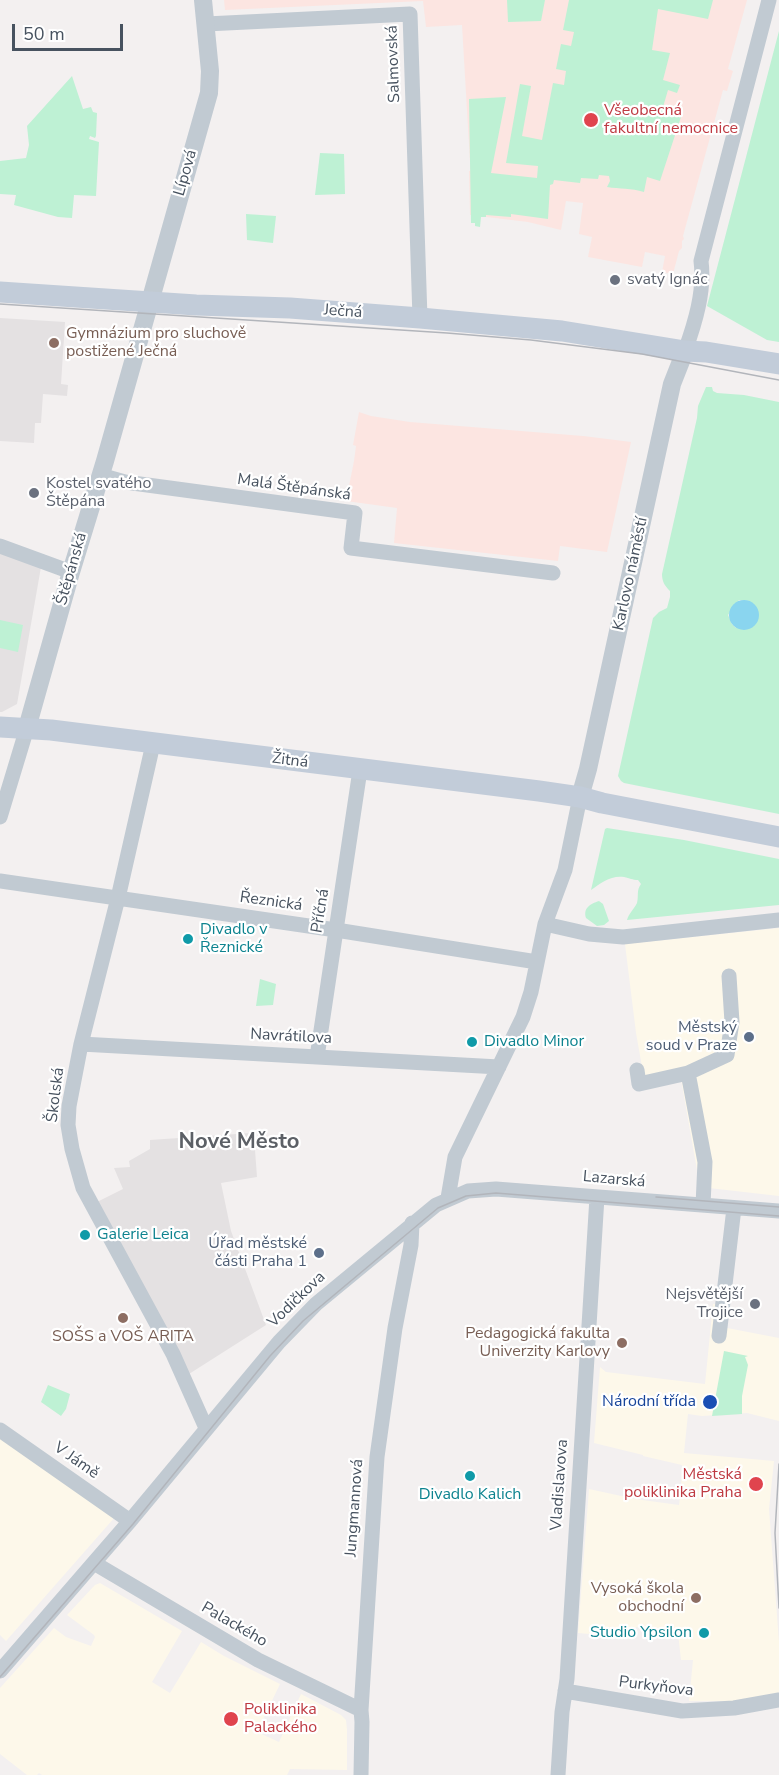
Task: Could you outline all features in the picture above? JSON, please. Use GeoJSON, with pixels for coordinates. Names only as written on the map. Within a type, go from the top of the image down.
{"type":"FeatureCollection","features":[{"type":"Feature","properties":{"kind":"main road","name":"Ječná"},"geometry":{"type":"LineString","coordinates":[[0,292],[147,311],[290,308],[420,318],[562,331],[685,351]]}},
{"type":"Feature","properties":{"kind":"main road"},"geometry":{"type":"LineString","coordinates":[[685,351],[706,352],[779,364]]}},
{"type":"Feature","properties":{"kind":"main road","name":"Žitná"},"geometry":{"type":"LineString","coordinates":[[0,727],[27,728],[580,797]]}},
{"type":"Feature","properties":{"kind":"main road"},"geometry":{"type":"LineString","coordinates":[[580,797],[779,837]]}},
{"type":"Feature","properties":{"kind":"street","name":"Lípová"},"geometry":{"type":"LineString","coordinates":[[147,311],[209,93],[210,72],[202,0]]}},
{"type":"Feature","properties":{"kind":"street","name":"Karlovo náměstí"},"geometry":{"type":"LineString","coordinates":[[545,924],[565,870],[672,384],[693,328],[699,297],[701,261],[769,0]]}},
{"type":"Feature","properties":{"kind":"street","name":"Salmovská"},"geometry":{"type":"LineString","coordinates":[[206,24],[410,14],[420,318]]}},
{"type":"Feature","properties":{"kind":"street","name":"Štěpánská"},"geometry":{"type":"LineString","coordinates":[[0,817],[147,311]]}},
{"type":"Feature","properties":{"kind":"street","name":"Malá Štěpánská"},"geometry":{"type":"LineString","coordinates":[[100,476],[125,482],[355,513],[351,548],[553,573]]}},
{"type":"Feature","properties":{"kind":"street"},"geometry":{"type":"LineString","coordinates":[[0,546],[71,572]]}},
{"type":"Feature","properties":{"kind":"street","name":"Školská"},"geometry":{"type":"LineString","coordinates":[[153,744],[118,898],[81,1044],[68,1116],[76,1168],[89,1198],[173,1354],[206,1428]]}},
{"type":"Feature","properties":{"kind":"street","name":"Příčná"},"geometry":{"type":"LineString","coordinates":[[317,1056],[360,770]]}},
{"type":"Feature","properties":{"kind":"street","name":"Řeznická"},"geometry":{"type":"LineString","coordinates":[[0,881],[537,962]]}},
{"type":"Feature","properties":{"kind":"street"},"geometry":{"type":"LineString","coordinates":[[448,1198],[455,1157],[523,1017],[531,992],[545,924],[589,934],[623,938],[779,920]]}},
{"type":"Feature","properties":{"kind":"street"},"geometry":{"type":"LineString","coordinates":[[637,1070],[639,1084],[688,1073],[727,1055],[732,1023],[729,976]]}},
{"type":"Feature","properties":{"kind":"street","name":"Navrátilova"},"geometry":{"type":"LineString","coordinates":[[81,1044],[499,1067]]}},
{"type":"Feature","properties":{"kind":"street"},"geometry":{"type":"LineString","coordinates":[[688,1073],[705,1162],[703,1205]]}},
{"type":"Feature","properties":{"kind":"street","name":"Lazarská"},"geometry":{"type":"LineString","coordinates":[[448,1198],[468,1191],[496,1189],[779,1211]]}},
{"type":"Feature","properties":{"kind":"street","name":"Vladislavova"},"geometry":{"type":"LineString","coordinates":[[558,1775],[597,1197]]}},
{"type":"Feature","properties":{"kind":"street","name":"Vodičkova"},"geometry":{"type":"LineString","coordinates":[[0,1671],[130,1521],[279,1342],[316,1304],[412,1223],[448,1198]]}},
{"type":"Feature","properties":{"kind":"street"},"geometry":{"type":"LineString","coordinates":[[719,1336],[734,1208]]}},
{"type":"Feature","properties":{"kind":"street","name":"Jungmannová"},"geometry":{"type":"LineString","coordinates":[[361,1775],[361,1710],[377,1457],[398,1311],[411,1245],[412,1223]]}},
{"type":"Feature","properties":{"kind":"street","name":"V Jámě"},"geometry":{"type":"LineString","coordinates":[[0,1430],[130,1521]]}},
{"type":"Feature","properties":{"kind":"street","name":"Palackého"},"geometry":{"type":"LineString","coordinates":[[94,1563],[258,1660],[361,1710]]}},
{"type":"Feature","properties":{"kind":"street","name":"Purkyňova"},"geometry":{"type":"LineString","coordinates":[[565,1691],[682,1711],[734,1708],[779,1700]]}},
{"type":"Feature","properties":{"kind":"shaded area","name":"Všeobecná fakultní nemocnice"},"geometry":{"type":"Polygon","coordinates":[[[224,0],[747,0],[728,69],[733,71],[727,91],[723,90],[683,236],[682,248],[679,251],[673,274],[662,272],[665,256],[645,252],[642,267],[588,257],[592,237],[579,234],[583,203],[566,201],[561,230],[528,222],[470,215],[470,162],[462,25],[426,27],[423,1],[225,10],[224,0]]]}},
{"type":"Feature","properties":{"kind":"shaded area"},"geometry":{"type":"Polygon","coordinates":[[[0,318],[65,322],[61,384],[68,385],[67,396],[43,394],[41,423],[35,423],[34,443],[0,441],[0,318]]]}},
{"type":"Feature","properties":{"kind":"shaded area"},"geometry":{"type":"Polygon","coordinates":[[[359,412],[410,422],[631,442],[607,552],[560,546],[558,561],[394,543],[397,508],[346,501],[354,461],[356,446],[353,445],[359,412]]]}},
{"type":"Feature","properties":{"kind":"shaded area"},"geometry":{"type":"Polygon","coordinates":[[[0,552],[41,567],[17,704],[2,712],[0,712],[0,552]]]}},
{"type":"Feature","properties":{"kind":"shaded area"},"geometry":{"type":"Polygon","coordinates":[[[779,928],[779,1196],[700,1187],[679,1068],[644,1078],[625,944],[779,928]]]}},
{"type":"Feature","properties":{"kind":"shaded area"},"geometry":{"type":"Polygon","coordinates":[[[251,1133],[257,1177],[221,1183],[231,1231],[266,1325],[189,1374],[97,1202],[123,1189],[114,1168],[130,1167],[129,1161],[150,1149],[150,1140],[251,1133]]]}},
{"type":"Feature","properties":{"kind":"shaded area"},"geometry":{"type":"Polygon","coordinates":[[[713,1304],[716,1304],[722,1327],[779,1338],[779,1421],[747,1413],[702,1416],[688,1414],[684,1453],[774,1461],[769,1509],[779,1642],[779,1695],[733,1701],[689,1701],[693,1660],[681,1660],[678,1633],[636,1627],[635,1638],[578,1633],[589,1489],[679,1505],[681,1489],[682,1465],[594,1443],[600,1367],[606,1372],[705,1384],[713,1304]]]}},
{"type":"Feature","properties":{"kind":"shaded area"},"geometry":{"type":"Polygon","coordinates":[[[0,1436],[115,1517],[6,1641],[0,1635],[0,1436]]]}},
{"type":"Feature","properties":{"kind":"shaded area"},"geometry":{"type":"Polygon","coordinates":[[[100,1583],[182,1631],[152,1682],[170,1693],[201,1642],[280,1684],[257,1732],[279,1742],[301,1694],[341,1715],[346,1720],[347,1770],[290,1769],[287,1775],[42,1775],[39,1773],[27,1775],[0,1754],[0,1688],[54,1628],[66,1637],[91,1646],[94,1635],[67,1615],[95,1585],[100,1583]]]}},
{"type":"Feature","properties":{"kind":"green space"},"geometry":{"type":"Polygon","coordinates":[[[507,0],[545,0],[541,21],[508,22],[507,0]]]}},
{"type":"Feature","properties":{"kind":"green space"},"geometry":{"type":"Polygon","coordinates":[[[569,0],[713,0],[708,19],[658,9],[652,50],[670,53],[663,80],[680,85],[677,93],[668,90],[663,107],[682,114],[660,181],[647,177],[644,192],[607,187],[610,181],[609,176],[599,175],[598,179],[581,178],[580,183],[554,180],[550,185],[548,219],[511,214],[511,217],[486,215],[486,217],[481,217],[480,227],[475,226],[475,223],[471,223],[469,99],[506,97],[491,173],[537,178],[538,166],[506,163],[520,84],[531,86],[522,136],[542,140],[553,83],[564,85],[566,71],[556,69],[561,44],[571,46],[574,32],[563,30],[569,0]]]}},
{"type":"Feature","properties":{"kind":"green space"},"geometry":{"type":"Polygon","coordinates":[[[779,31],[779,342],[767,340],[707,306],[779,31]]]}},
{"type":"Feature","properties":{"kind":"green space"},"geometry":{"type":"Polygon","coordinates":[[[72,76],[83,109],[91,107],[93,112],[97,113],[96,136],[95,138],[90,136],[89,139],[99,142],[96,196],[74,195],[72,218],[58,217],[14,205],[16,195],[0,194],[0,161],[26,158],[29,145],[27,126],[72,76]]]}},
{"type":"Feature","properties":{"kind":"green space"},"geometry":{"type":"Polygon","coordinates":[[[320,153],[344,154],[345,194],[315,195],[320,153]]]}},
{"type":"Feature","properties":{"kind":"green space"},"geometry":{"type":"Polygon","coordinates":[[[246,214],[276,216],[273,243],[247,240],[246,214]]]}},
{"type":"Feature","properties":{"kind":"green space"},"geometry":{"type":"Polygon","coordinates":[[[706,387],[712,387],[717,393],[744,395],[779,402],[779,814],[624,783],[618,776],[653,618],[667,608],[670,597],[670,591],[664,584],[662,574],[698,406],[706,387]],[[739,600],[728,615],[736,628],[749,601],[739,600]]]}},
{"type":"Feature","properties":{"kind":"green space"},"geometry":{"type":"Polygon","coordinates":[[[0,620],[23,625],[18,652],[0,648],[0,620]]]}},
{"type":"Feature","properties":{"kind":"green space"},"geometry":{"type":"Polygon","coordinates":[[[607,828],[684,840],[779,859],[779,905],[627,920],[637,903],[641,884],[638,880],[615,877],[591,890],[607,828]]]}},
{"type":"Feature","properties":{"kind":"green space"},"geometry":{"type":"Polygon","coordinates":[[[599,901],[603,904],[609,921],[597,926],[586,918],[586,909],[599,901]]]}},
{"type":"Feature","properties":{"kind":"green space"},"geometry":{"type":"Polygon","coordinates":[[[260,979],[276,984],[273,1005],[256,1006],[260,979]]]}},
{"type":"Feature","properties":{"kind":"green space"},"geometry":{"type":"Polygon","coordinates":[[[724,1351],[748,1356],[745,1357],[748,1365],[742,1396],[742,1414],[712,1416],[724,1351]]]}},
{"type":"Feature","properties":{"kind":"green space"},"geometry":{"type":"Polygon","coordinates":[[[48,1385],[70,1394],[66,1409],[61,1416],[41,1402],[48,1385]]]}},
{"type":"Feature","properties":{"kind":"water"},"geometry":{"type":"Polygon","coordinates":[[[744,600],[755,604],[759,615],[755,626],[744,630],[733,626],[729,615],[733,604],[744,600]]]}},
{"type":"Feature","properties":{"kind":"tram line"},"geometry":{"type":"LineString","coordinates":[[0,304],[531,340],[642,354],[779,380]]}},
{"type":"Feature","properties":{"kind":"tram line"},"geometry":{"type":"LineString","coordinates":[[0,1677],[133,1524],[270,1356],[303,1321],[438,1208],[466,1196],[496,1193],[779,1216]]}},
{"type":"Feature","properties":{"kind":"tram line"},"geometry":{"type":"LineString","coordinates":[[656,1197],[779,1207]]}},
{"type":"Feature","properties":{"kind":"tram line"},"geometry":{"type":"LineString","coordinates":[[779,1464],[775,1533],[779,1608]]}},
{"type":"Feature","properties":{"kind":"place","name":"Všeobecná fakultní nemocnice"},"geometry":{"type":"Point","coordinates":[591,120]}},
{"type":"Feature","properties":{"kind":"place","name":"svatý Ignác"},"geometry":{"type":"Point","coordinates":[615,280]}},
{"type":"Feature","properties":{"kind":"place","name":"Gymnázium pro sluchově postižené Ječná"},"geometry":{"type":"Point","coordinates":[54,343]}},
{"type":"Feature","properties":{"kind":"place","name":"Kostel svatého Štěpána"},"geometry":{"type":"Point","coordinates":[34,493]}},
{"type":"Feature","properties":{"kind":"place","name":"Divadlo v Řeznické"},"geometry":{"type":"Point","coordinates":[188,939]}},
{"type":"Feature","properties":{"kind":"place","name":"Městský soud v Praze"},"geometry":{"type":"Point","coordinates":[749,1037]}},
{"type":"Feature","properties":{"kind":"place","name":"Divadlo Minor"},"geometry":{"type":"Point","coordinates":[472,1042]}},
{"type":"Feature","properties":{"kind":"place","name":"Galerie Leica"},"geometry":{"type":"Point","coordinates":[85,1235]}},
{"type":"Feature","properties":{"kind":"place","name":"Úřad městské části Praha 1"},"geometry":{"type":"Point","coordinates":[319,1253]}},
{"type":"Feature","properties":{"kind":"place","name":"Nejsvětější Trojice"},"geometry":{"type":"Point","coordinates":[755,1304]}},
{"type":"Feature","properties":{"kind":"place","name":"SOŠS a VOŠ ARITA"},"geometry":{"type":"Point","coordinates":[123,1318]}},
{"type":"Feature","properties":{"kind":"place","name":"Pedagogická fakulta Univerzity Karlovy"},"geometry":{"type":"Point","coordinates":[622,1343]}},
{"type":"Feature","properties":{"kind":"place","name":"Národní třída"},"geometry":{"type":"Point","coordinates":[710,1402]}},
{"type":"Feature","properties":{"kind":"place","name":"Divadlo Kalich"},"geometry":{"type":"Point","coordinates":[470,1476]}},
{"type":"Feature","properties":{"kind":"place","name":"Městská poliklinika Praha"},"geometry":{"type":"Point","coordinates":[756,1484]}},
{"type":"Feature","properties":{"kind":"place","name":"Vysoká škola obchodní"},"geometry":{"type":"Point","coordinates":[696,1598]}},
{"type":"Feature","properties":{"kind":"place","name":"Studio Ypsilon"},"geometry":{"type":"Point","coordinates":[704,1633]}},
{"type":"Feature","properties":{"kind":"place","name":"Poliklinika Palackého"},"geometry":{"type":"Point","coordinates":[231,1719]}},
{"type":"Feature","properties":{"kind":"district","name":"Nové Město"},"geometry":{"type":"Point","coordinates":[239,1143]}}]}
